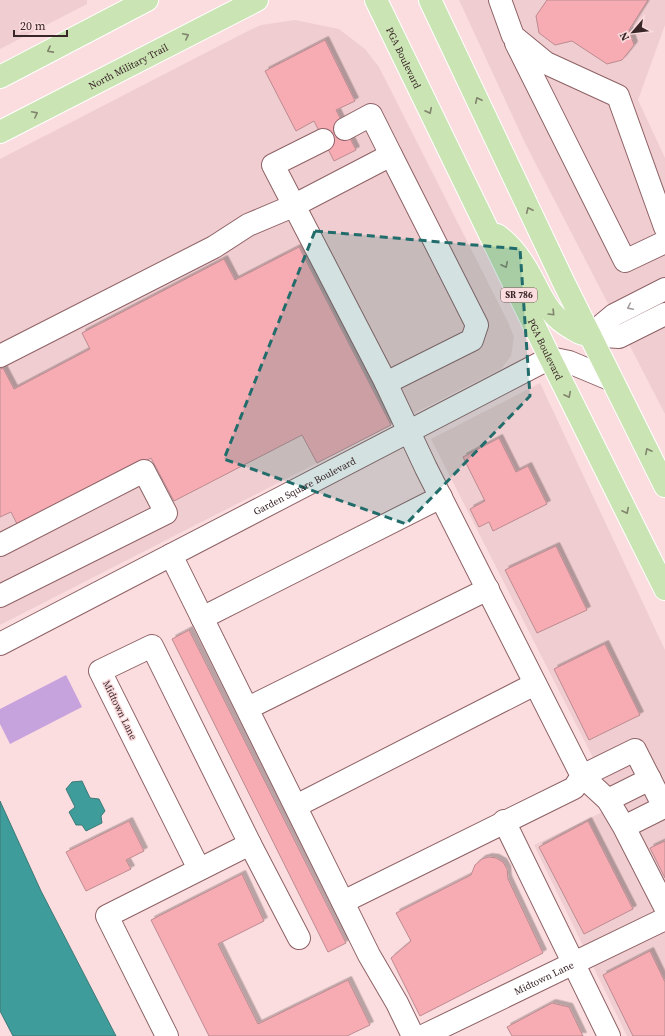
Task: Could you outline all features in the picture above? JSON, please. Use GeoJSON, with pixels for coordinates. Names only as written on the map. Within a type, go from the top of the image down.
{"type":"FeatureCollection","features":[{"type":"Feature","properties":{"kind":"main road"},"geometry":{"type":"LineString","coordinates":[[0,77],[147,0]]}},
{"type":"Feature","properties":{"kind":"main road","name":"North Military Trail"},"geometry":{"type":"LineString","coordinates":[[0,132],[257,0]]}},
{"type":"Feature","properties":{"kind":"main road","name":"PGA Boulevard"},"geometry":{"type":"LineString","coordinates":[[376,0],[486,228],[665,588]]}},
{"type":"Feature","properties":{"kind":"main road"},"geometry":{"type":"LineString","coordinates":[[430,0],[590,335],[665,486]]}},
{"type":"Feature","properties":{"kind":"main road"},"geometry":{"type":"LineString","coordinates":[[486,228],[508,242],[530,274],[546,307],[562,324],[583,335],[590,335]]}},
{"type":"Feature","properties":{"kind":"street"},"geometry":{"type":"LineString","coordinates":[[500,0],[513,36],[625,261],[665,242]]}},
{"type":"Feature","properties":{"kind":"street"},"geometry":{"type":"LineString","coordinates":[[513,36],[546,63],[618,96],[665,227]]}},
{"type":"Feature","properties":{"kind":"street"},"geometry":{"type":"LineString","coordinates":[[345,129],[371,115],[477,325],[472,340],[386,383]]}},
{"type":"Feature","properties":{"kind":"street"},"geometry":{"type":"LineString","coordinates":[[323,140],[273,165],[386,383],[441,497],[582,776],[608,800],[624,827],[665,907]]}},
{"type":"Feature","properties":{"kind":"street"},"geometry":{"type":"LineString","coordinates":[[0,356],[214,246],[248,225],[293,206],[391,155]]}},
{"type":"Feature","properties":{"kind":"street"},"geometry":{"type":"LineString","coordinates":[[590,335],[614,315],[665,289]]}},
{"type":"Feature","properties":{"kind":"street"},"geometry":{"type":"LineString","coordinates":[[590,335],[619,337],[665,314]]}},
{"type":"Feature","properties":{"kind":"street"},"geometry":{"type":"LineString","coordinates":[[550,358],[569,362],[612,380]]}},
{"type":"Feature","properties":{"kind":"street","name":"Garden Square Boulevard"},"geometry":{"type":"LineString","coordinates":[[0,644],[550,358]]}},
{"type":"Feature","properties":{"kind":"street"},"geometry":{"type":"LineString","coordinates":[[0,545],[144,471],[166,512],[0,596]]}},
{"type":"Feature","properties":{"kind":"street"},"geometry":{"type":"LineString","coordinates":[[202,618],[441,497]]}},
{"type":"Feature","properties":{"kind":"street"},"geometry":{"type":"LineString","coordinates":[[171,555],[369,955],[397,1003],[413,1036]]}},
{"type":"Feature","properties":{"kind":"street"},"geometry":{"type":"LineString","coordinates":[[248,708],[488,589]]}},
{"type":"Feature","properties":{"kind":"street","name":"Midtown Lane"},"geometry":{"type":"LineString","coordinates":[[199,869],[100,671],[152,646],[250,844],[299,938]]}},
{"type":"Feature","properties":{"kind":"street"},"geometry":{"type":"LineString","coordinates":[[296,806],[535,684]]}},
{"type":"Feature","properties":{"kind":"street"},"geometry":{"type":"LineString","coordinates":[[343,902],[504,821],[574,788],[582,776],[635,750],[664,807],[624,827]]}},
{"type":"Feature","properties":{"kind":"street"},"geometry":{"type":"LineString","coordinates":[[608,800],[650,779]]}},
{"type":"Feature","properties":{"kind":"street"},"geometry":{"type":"LineString","coordinates":[[504,821],[609,1036]]}},
{"type":"Feature","properties":{"kind":"street"},"geometry":{"type":"LineString","coordinates":[[168,1036],[107,916],[250,844]]}},
{"type":"Feature","properties":{"kind":"street","name":"Midtown Lane"},"geometry":{"type":"LineString","coordinates":[[423,1036],[665,918]]}},
{"type":"Feature","properties":{"kind":"highlighted area"},"geometry":{"type":"Polygon","coordinates":[[[315,231],[520,249],[530,396],[406,524],[224,459],[315,231]]]}},
{"type":"Feature","properties":{"kind":"shaded area"},"geometry":{"type":"Polygon","coordinates":[[[0,0],[87,0],[87,4],[0,49],[0,0]]]}},
{"type":"Feature","properties":{"kind":"shaded area"},"geometry":{"type":"Polygon","coordinates":[[[459,0],[665,0],[665,25],[638,100],[665,158],[665,414],[525,143],[459,0]]]}},
{"type":"Feature","properties":{"kind":"shaded area"},"geometry":{"type":"Polygon","coordinates":[[[295,20],[339,29],[365,49],[379,67],[508,322],[514,337],[511,356],[501,369],[0,625],[0,159],[244,33],[261,25],[295,20]]]}},
{"type":"Feature","properties":{"kind":"shaded area"},"geometry":{"type":"Polygon","coordinates":[[[540,383],[665,650],[665,1036],[627,1036],[534,845],[617,805],[431,439],[540,383]]]}},
{"type":"Feature","properties":{"kind":"shaded area"},"geometry":{"type":"Polygon","coordinates":[[[66,675],[82,707],[10,744],[0,724],[0,709],[66,675]]]}},
{"type":"Feature","properties":{"kind":"water"},"geometry":{"type":"Polygon","coordinates":[[[82,781],[90,798],[99,799],[105,811],[101,816],[102,823],[86,831],[82,825],[76,825],[69,812],[75,807],[66,789],[72,782],[82,781]]]}},
{"type":"Feature","properties":{"kind":"water"},"geometry":{"type":"Polygon","coordinates":[[[0,801],[41,891],[116,1036],[13,1036],[0,1011],[0,801]]]}},
{"type":"Feature","properties":{"kind":"building"},"geometry":{"type":"Polygon","coordinates":[[[547,0],[648,0],[629,30],[634,45],[622,60],[607,64],[572,41],[555,45],[539,33],[536,16],[547,0]]]}},
{"type":"Feature","properties":{"kind":"building"},"geometry":{"type":"Polygon","coordinates":[[[325,40],[355,101],[336,110],[356,150],[334,161],[314,121],[296,131],[265,71],[325,40]]]}},
{"type":"Feature","properties":{"kind":"building"},"geometry":{"type":"Polygon","coordinates":[[[299,247],[391,425],[317,463],[302,435],[174,501],[151,458],[18,526],[11,512],[0,517],[0,369],[3,368],[14,389],[90,349],[82,333],[224,259],[235,280],[299,247]]]}},
{"type":"Feature","properties":{"kind":"building"},"geometry":{"type":"Polygon","coordinates":[[[499,438],[516,472],[528,466],[547,504],[493,531],[489,522],[479,527],[470,509],[485,501],[463,457],[499,438]]]}},
{"type":"Feature","properties":{"kind":"building"},"geometry":{"type":"Polygon","coordinates":[[[556,546],[587,610],[537,633],[505,570],[556,546]]]}},
{"type":"Feature","properties":{"kind":"building"},"geometry":{"type":"Polygon","coordinates":[[[189,630],[346,943],[328,952],[172,639],[189,630]]]}},
{"type":"Feature","properties":{"kind":"building"},"geometry":{"type":"Polygon","coordinates":[[[605,644],[640,715],[589,740],[554,669],[605,644]]]}},
{"type":"Feature","properties":{"kind":"building"},"geometry":{"type":"Polygon","coordinates":[[[129,821],[144,851],[126,860],[131,869],[86,891],[66,852],[129,821]]]}},
{"type":"Feature","properties":{"kind":"building"},"geometry":{"type":"Polygon","coordinates":[[[588,821],[633,909],[584,934],[539,847],[588,821]]]}},
{"type":"Feature","properties":{"kind":"building"},"geometry":{"type":"Polygon","coordinates":[[[665,841],[665,878],[650,848],[665,841]]]}},
{"type":"Feature","properties":{"kind":"building"},"geometry":{"type":"Polygon","coordinates":[[[489,857],[496,858],[503,862],[507,869],[508,879],[543,953],[420,1016],[391,958],[411,941],[396,913],[471,875],[475,865],[482,859],[489,857]]]}},
{"type":"Feature","properties":{"kind":"building"},"geometry":{"type":"Polygon","coordinates":[[[242,874],[264,921],[218,944],[258,1024],[348,980],[370,1025],[347,1036],[209,1036],[151,920],[242,874]]]}},
{"type":"Feature","properties":{"kind":"building"},"geometry":{"type":"Polygon","coordinates":[[[650,951],[665,982],[665,1036],[633,1036],[603,975],[650,951]]]}},
{"type":"Feature","properties":{"kind":"building"},"geometry":{"type":"Polygon","coordinates":[[[552,1003],[569,1007],[583,1036],[512,1036],[507,1027],[552,1003]]]}}]}
